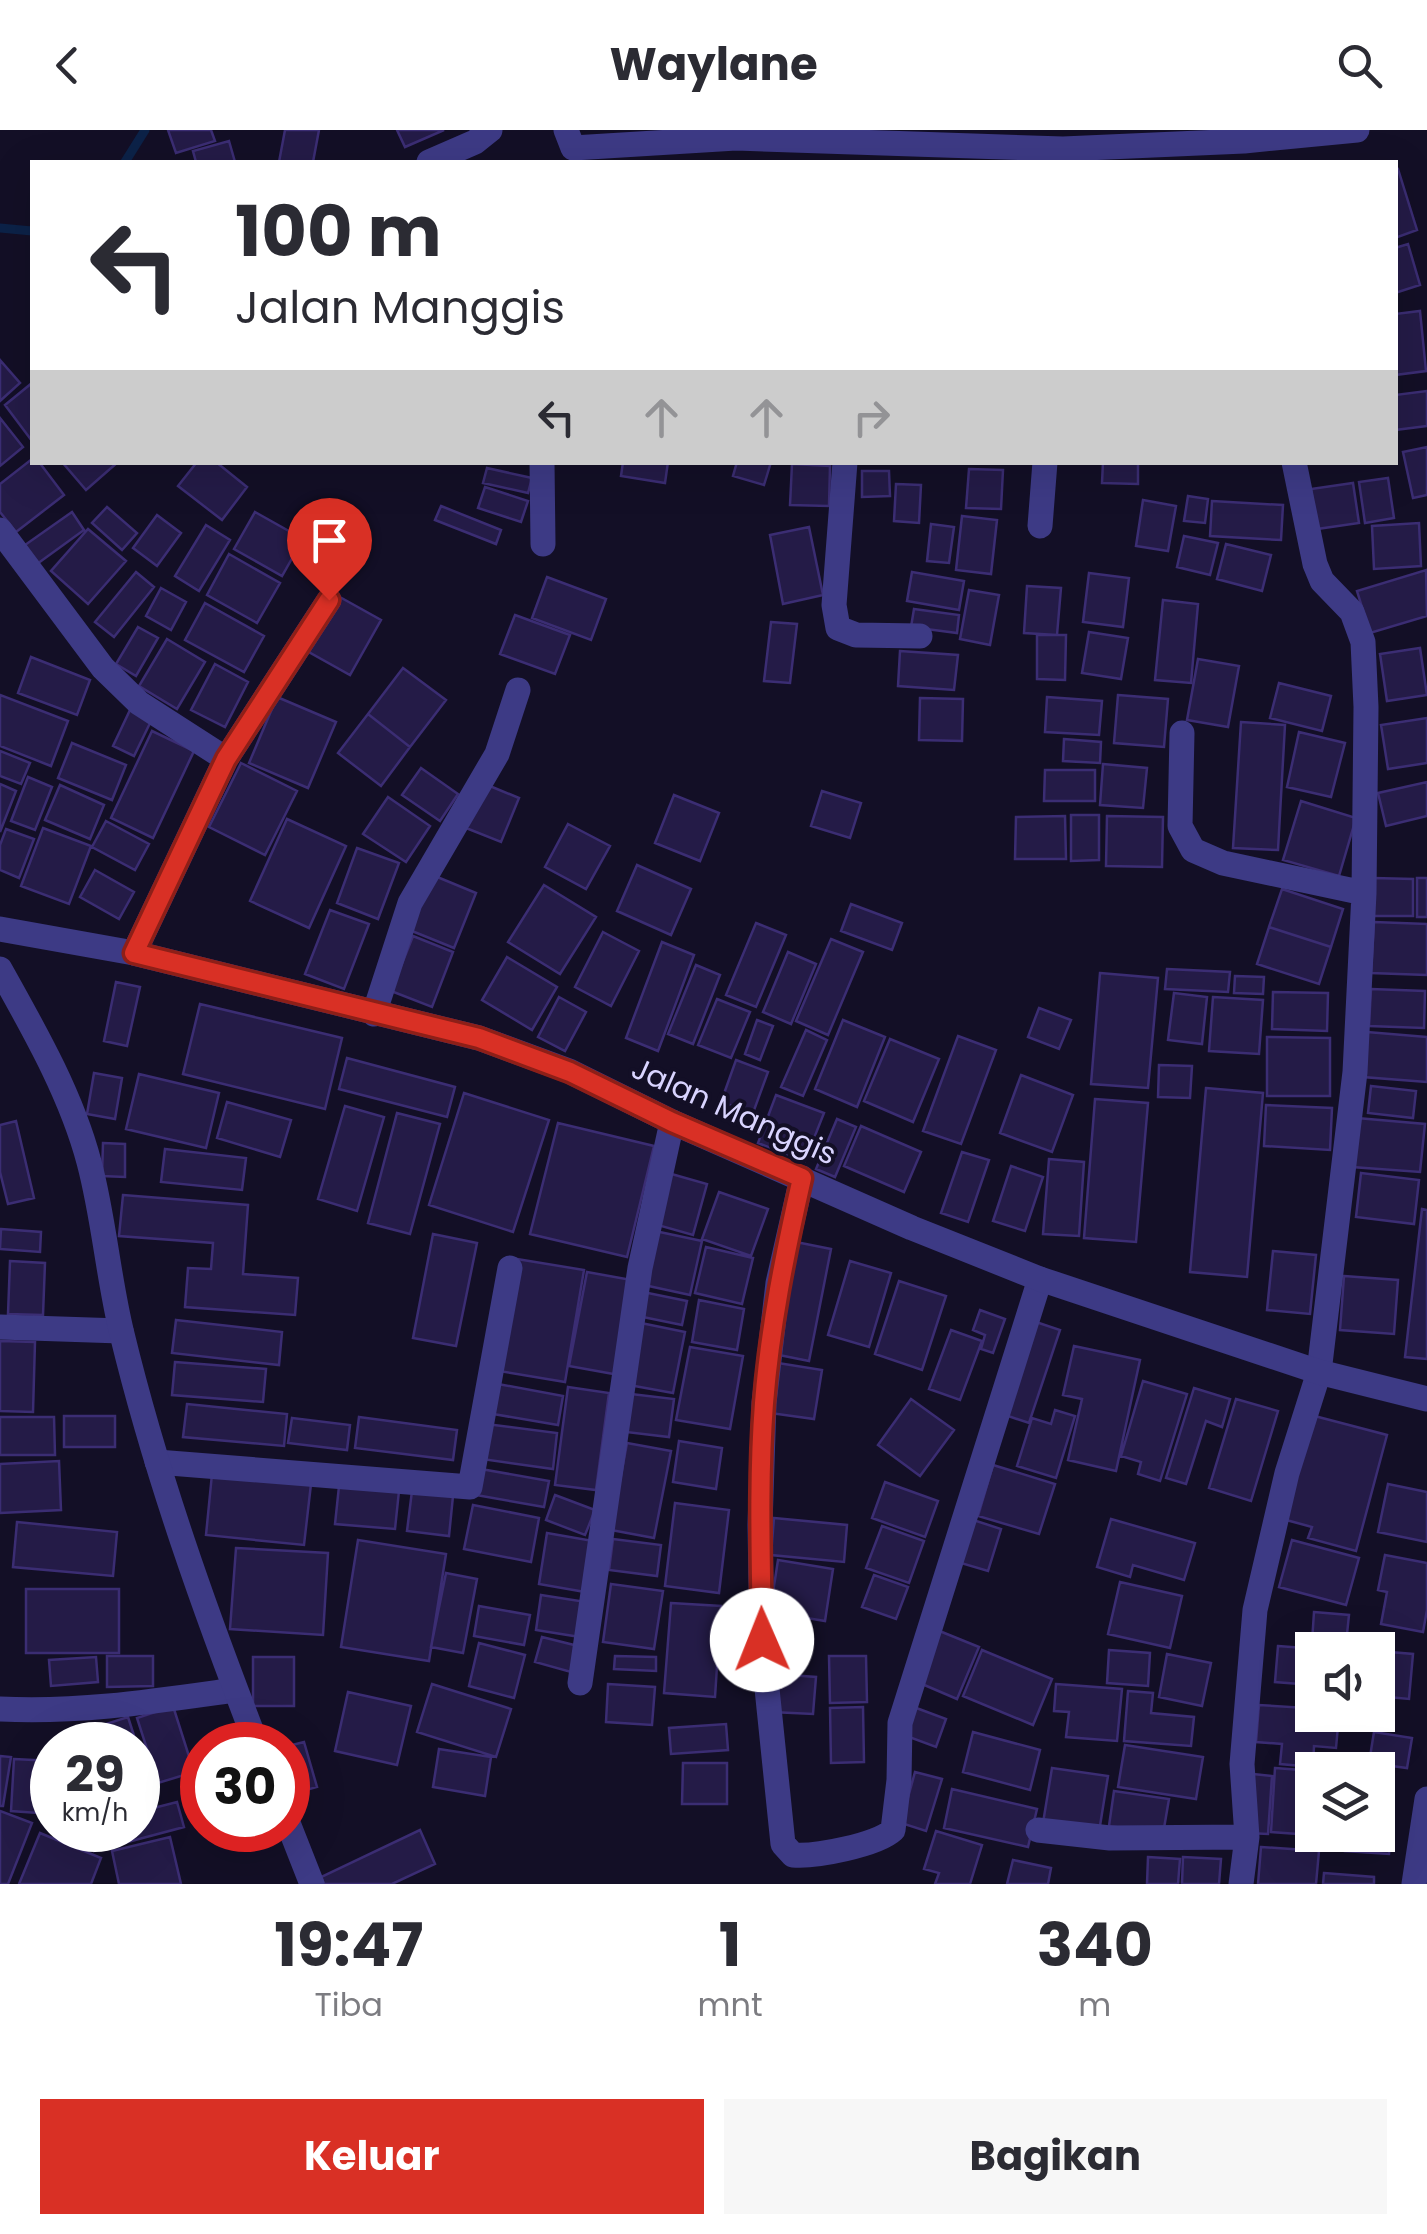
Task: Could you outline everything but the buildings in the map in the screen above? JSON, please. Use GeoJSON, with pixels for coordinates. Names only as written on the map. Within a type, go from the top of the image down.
{"type":"FeatureCollection","features":[{"type":"Feature","properties":{"kind":"street"},"geometry":{"type":"LineString","coordinates":[[434,160],[474,142],[490,130]]}},
{"type":"Feature","properties":{"kind":"street"},"geometry":{"type":"LineString","coordinates":[[570,147],[735,150],[772,134],[1062,156],[1246,152],[1357,130]]}},
{"type":"Feature","properties":{"kind":"street"},"geometry":{"type":"LineString","coordinates":[[542,465],[542,544]]}},
{"type":"Feature","properties":{"kind":"street"},"geometry":{"type":"LineString","coordinates":[[845,465],[834,605],[838,628],[856,635],[920,636]]}},
{"type":"Feature","properties":{"kind":"street"},"geometry":{"type":"LineString","coordinates":[[1040,526],[1045,465]]}},
{"type":"Feature","properties":{"kind":"street"},"geometry":{"type":"LineString","coordinates":[[1241,1884],[1247,1837],[1242,1764],[1254,1610],[1287,1473],[1319,1372],[1356,1072],[1364,893],[1363,642],[1352,612],[1322,581],[1315,564],[1295,465]]}},
{"type":"Feature","properties":{"kind":"street"},"geometry":{"type":"LineString","coordinates":[[0,530],[103,668],[139,703],[226,759]]}},
{"type":"Feature","properties":{"kind":"street"},"geometry":{"type":"LineString","coordinates":[[134,953],[226,759],[329,600]]}},
{"type":"Feature","properties":{"kind":"street"},"geometry":{"type":"LineString","coordinates":[[374,1014],[410,903],[496,754],[518,690]]}},
{"type":"Feature","properties":{"kind":"street"},"geometry":{"type":"LineString","coordinates":[[1182,733],[1180,826],[1193,850],[1223,863],[1364,893]]}},
{"type":"Feature","properties":{"kind":"street","name":"Jalan Manggis"},"geometry":{"type":"LineString","coordinates":[[0,929],[134,953],[497,1045],[570,1072],[672,1122],[912,1228],[1040,1279],[1319,1372],[1427,1399]]}},
{"type":"Feature","properties":{"kind":"street"},"geometry":{"type":"LineString","coordinates":[[0,969],[63,1089],[89,1161],[121,1332],[157,1462],[248,1722]]}},
{"type":"Feature","properties":{"kind":"street"},"geometry":{"type":"LineString","coordinates":[[580,1683],[640,1268],[672,1122]]}},
{"type":"Feature","properties":{"kind":"street"},"geometry":{"type":"LineString","coordinates":[[802,1178],[778,1283],[766,1386],[760,1525],[762,1640],[784,1844],[793,1855],[807,1856],[878,1839],[893,1830],[900,1723],[1040,1279]]}},
{"type":"Feature","properties":{"kind":"street"},"geometry":{"type":"LineString","coordinates":[[157,1462],[470,1487],[510,1268]]}},
{"type":"Feature","properties":{"kind":"street"},"geometry":{"type":"LineString","coordinates":[[0,1326],[121,1332]]}},
{"type":"Feature","properties":{"kind":"street"},"geometry":{"type":"LineString","coordinates":[[0,1709],[125,1706],[235,1690]]}},
{"type":"Feature","properties":{"kind":"street"},"geometry":{"type":"LineString","coordinates":[[1414,1884],[1427,1799]]}},
{"type":"Feature","properties":{"kind":"street"},"geometry":{"type":"LineString","coordinates":[[1038,1830],[1110,1838],[1247,1837]]}},
{"type":"Feature","properties":{"kind":"street"},"geometry":{"type":"LineString","coordinates":[[299,1852],[312,1884]]}},
{"type":"Feature","properties":{"kind":"waterway"},"geometry":{"type":"LineString","coordinates":[[126,160],[145,130]]}},
{"type":"Feature","properties":{"kind":"waterway"},"geometry":{"type":"LineString","coordinates":[[0,228],[30,231]]}},
{"type":"Feature","properties":{"kind":"route"},"geometry":{"type":"LineString","coordinates":[[329,600],[226,759],[134,953],[479,1038],[570,1072],[672,1122],[802,1178],[778,1283],[764,1402],[762,1640]]}}]}
